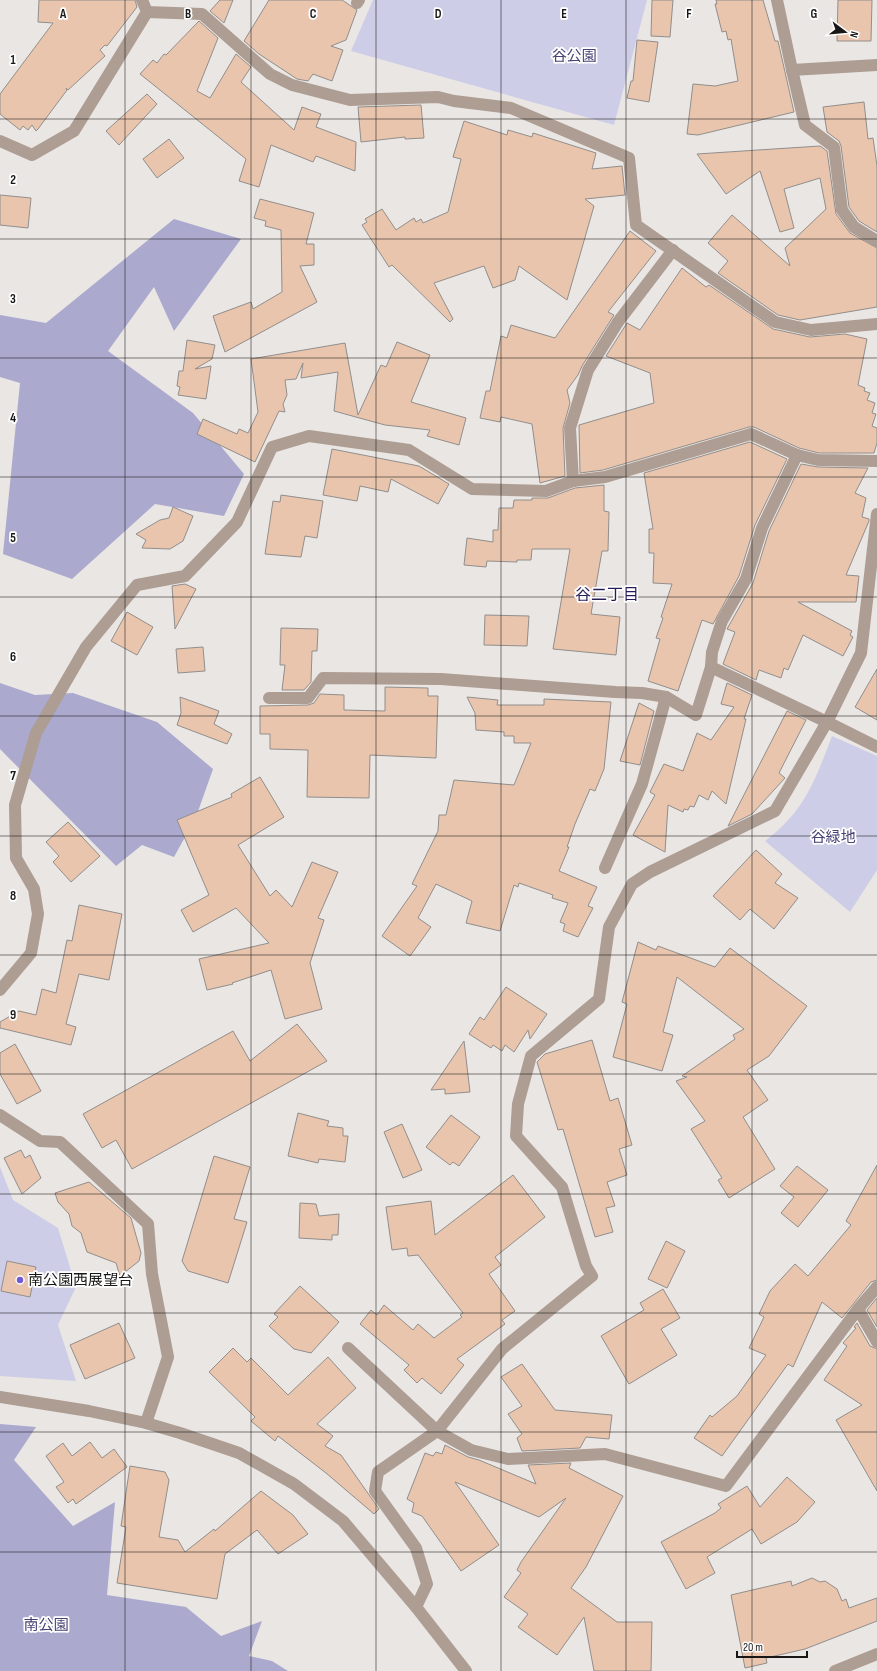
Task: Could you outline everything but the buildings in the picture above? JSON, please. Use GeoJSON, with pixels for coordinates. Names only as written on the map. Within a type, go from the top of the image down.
{"type":"FeatureCollection","features":[{"type":"Feature","properties":{"kind":"street"},"geometry":{"type":"LineString","coordinates":[[142,0],[147,12]]}},
{"type":"Feature","properties":{"kind":"street"},"geometry":{"type":"LineString","coordinates":[[777,0],[805,125],[834,147],[842,210],[854,228],[877,241]]}},
{"type":"Feature","properties":{"kind":"street"},"geometry":{"type":"LineString","coordinates":[[0,141],[32,155],[74,131],[147,12]]}},
{"type":"Feature","properties":{"kind":"street"},"geometry":{"type":"LineString","coordinates":[[147,12],[202,14],[270,74],[292,85],[350,100],[438,97],[454,101],[511,108],[629,158],[636,226],[673,250],[775,322],[811,330],[877,324]]}},
{"type":"Feature","properties":{"kind":"street"},"geometry":{"type":"LineString","coordinates":[[792,70],[877,64]]}},
{"type":"Feature","properties":{"kind":"street"},"geometry":{"type":"LineString","coordinates":[[573,481],[570,428],[588,370],[618,322],[673,250]]}},
{"type":"Feature","properties":{"kind":"street"},"geometry":{"type":"LineString","coordinates":[[0,990],[31,953],[38,914],[34,889],[16,858],[15,805],[36,733],[86,647],[136,585],[185,576],[236,522],[272,447],[309,436],[409,450],[472,489],[546,491],[573,481],[606,477],[751,434],[797,455],[818,460],[877,461]]}},
{"type":"Feature","properties":{"kind":"street"},"geometry":{"type":"LineString","coordinates":[[269,698],[308,698],[324,678],[441,679],[642,693],[666,697],[696,715],[711,667],[712,652],[722,621],[746,578],[762,528],[797,455]]}},
{"type":"Feature","properties":{"kind":"street"},"geometry":{"type":"LineString","coordinates":[[416,1607],[427,1584],[416,1548],[375,1491],[378,1472],[436,1431],[502,1349],[592,1276],[586,1266],[562,1187],[516,1136],[518,1104],[531,1056],[599,999],[609,927],[632,884],[650,872],[775,811],[827,722],[861,653],[877,514]]}},
{"type":"Feature","properties":{"kind":"street"},"geometry":{"type":"LineString","coordinates":[[711,667],[877,747]]}},
{"type":"Feature","properties":{"kind":"street"},"geometry":{"type":"LineString","coordinates":[[605,868],[642,784],[666,697]]}},
{"type":"Feature","properties":{"kind":"street"},"geometry":{"type":"LineString","coordinates":[[0,1115],[40,1141],[60,1142],[148,1224],[152,1274],[168,1357],[146,1423]]}},
{"type":"Feature","properties":{"kind":"street"},"geometry":{"type":"LineString","coordinates":[[348,1348],[436,1431],[471,1450],[508,1459],[605,1454],[726,1486],[858,1309],[877,1287]]}},
{"type":"Feature","properties":{"kind":"street"},"geometry":{"type":"LineString","coordinates":[[858,1309],[877,1342]]}},
{"type":"Feature","properties":{"kind":"street"},"geometry":{"type":"LineString","coordinates":[[0,1397],[32,1401],[146,1423],[238,1453],[294,1484],[343,1521],[416,1607],[466,1671]]}},
{"type":"Feature","properties":{"kind":"street"},"geometry":{"type":"LineString","coordinates":[[835,1671],[877,1654]]}},
{"type":"Feature","properties":{"kind":"green space","name":"谷公園"},"geometry":{"type":"Polygon","coordinates":[[[373,0],[647,0],[614,125],[351,51],[373,0]]]}},
{"type":"Feature","properties":{"kind":"green space"},"geometry":{"type":"Polygon","coordinates":[[[174,219],[241,239],[174,331],[154,287],[108,351],[193,413],[244,474],[224,516],[155,504],[72,579],[3,554],[20,383],[0,377],[0,315],[46,323],[174,219]]]}},
{"type":"Feature","properties":{"kind":"green space"},"geometry":{"type":"Polygon","coordinates":[[[0,683],[35,695],[73,693],[157,722],[213,769],[196,817],[174,857],[142,845],[116,866],[0,749],[0,683]]]}},
{"type":"Feature","properties":{"kind":"green space","name":"谷緑地"},"geometry":{"type":"Polygon","coordinates":[[[832,736],[877,756],[877,870],[850,912],[765,841],[790,819],[799,807],[814,781],[832,736]]]}},
{"type":"Feature","properties":{"kind":"green space"},"geometry":{"type":"Polygon","coordinates":[[[0,1167],[13,1200],[58,1228],[76,1287],[58,1325],[76,1381],[0,1376],[0,1167]]]}},
{"type":"Feature","properties":{"kind":"green space","name":"南公園"},"geometry":{"type":"Polygon","coordinates":[[[0,1424],[36,1427],[14,1460],[73,1526],[115,1502],[107,1595],[186,1607],[221,1636],[262,1621],[249,1656],[272,1661],[288,1671],[0,1671],[0,1424]]]}},
{"type":"Feature","properties":{"kind":"place","name":"南公園西展望台"},"geometry":{"type":"Point","coordinates":[20,1280]}},
{"type":"Feature","properties":{"kind":"district","name":"谷二丁目"},"geometry":{"type":"Point","coordinates":[607,594]}}]}
